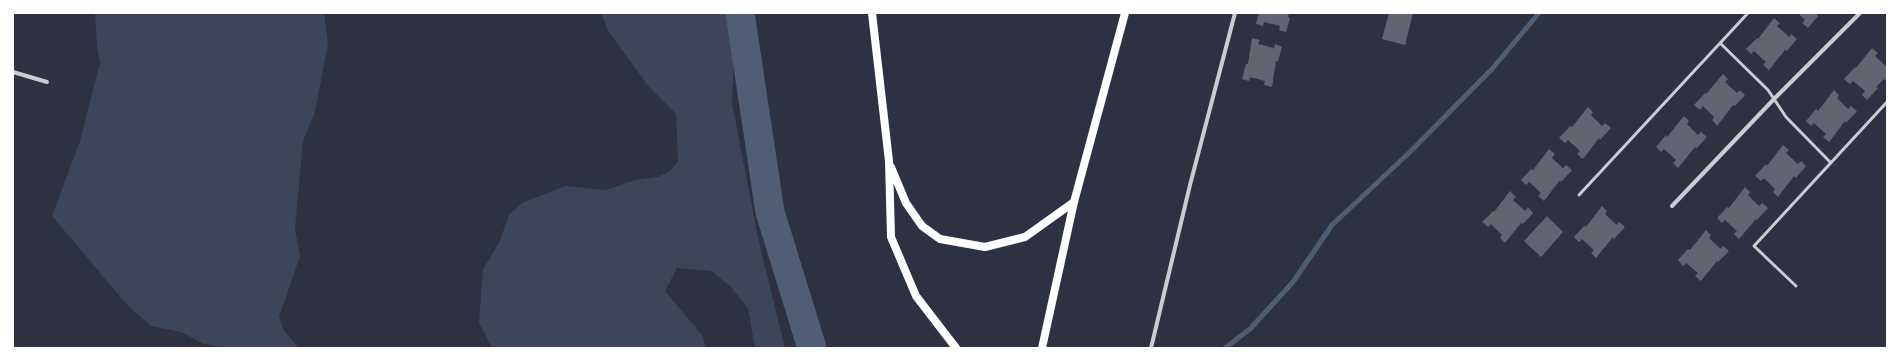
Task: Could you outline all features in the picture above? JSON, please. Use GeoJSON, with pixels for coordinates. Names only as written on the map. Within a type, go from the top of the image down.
{"type":"FeatureCollection","features":[{"type":"Feature","properties":{"kind":"main road"},"geometry":{"type":"LineString","coordinates":[[872,13],[888,161],[891,237],[916,296],[956,348]]}},
{"type":"Feature","properties":{"kind":"main road"},"geometry":{"type":"LineString","coordinates":[[1042,348],[1074,202],[1125,13]]}},
{"type":"Feature","properties":{"kind":"main road"},"geometry":{"type":"LineString","coordinates":[[888,161],[906,203],[922,226],[940,239],[985,247],[1026,237],[1074,202]]}},
{"type":"Feature","properties":{"kind":"street"},"geometry":{"type":"LineString","coordinates":[[1151,348],[1190,185],[1235,13]]}},
{"type":"Feature","properties":{"kind":"street"},"geometry":{"type":"LineString","coordinates":[[1672,206],[1775,98],[1860,13]]}},
{"type":"Feature","properties":{"kind":"street"},"geometry":{"type":"LineString","coordinates":[[13,72],[47,82]]}},
{"type":"Feature","properties":{"kind":"lane"},"geometry":{"type":"LineString","coordinates":[[1580,195],[1748,13]]}},
{"type":"Feature","properties":{"kind":"lane"},"geometry":{"type":"LineString","coordinates":[[1720,42],[1775,98],[1786,117],[1831,163]]}},
{"type":"Feature","properties":{"kind":"lane"},"geometry":{"type":"LineString","coordinates":[[1796,286],[1754,246],[1887,102]]}},
{"type":"Feature","properties":{"kind":"shaded area"},"geometry":{"type":"Polygon","coordinates":[[[95,13],[324,13],[328,44],[315,112],[303,141],[295,229],[300,256],[279,317],[284,331],[299,348],[225,348],[204,344],[181,332],[151,326],[129,307],[52,216],[80,141],[100,63],[97,46],[95,13]]]}},
{"type":"Feature","properties":{"kind":"shaded area"},"geometry":{"type":"Polygon","coordinates":[[[601,13],[736,13],[732,103],[758,238],[785,348],[755,348],[748,308],[730,286],[711,271],[677,268],[665,291],[702,335],[706,348],[492,348],[479,323],[483,269],[499,243],[509,215],[522,203],[565,186],[606,190],[635,180],[658,177],[670,171],[678,161],[676,114],[649,87],[609,32],[601,13]]]}},
{"type":"Feature","properties":{"kind":"building"},"geometry":{"type":"Polygon","coordinates":[[[1259,13],[1289,13],[1288,17],[1290,18],[1286,32],[1279,30],[1280,26],[1264,22],[1263,26],[1256,24],[1259,13]]]}},
{"type":"Feature","properties":{"kind":"building"},"geometry":{"type":"Polygon","coordinates":[[[1389,13],[1413,13],[1405,45],[1382,39],[1389,13]]]}},
{"type":"Feature","properties":{"kind":"building"},"geometry":{"type":"Polygon","coordinates":[[[1798,13],[1819,13],[1808,28],[1802,23],[1805,20],[1798,13]]]}},
{"type":"Feature","properties":{"kind":"building"},"geometry":{"type":"Polygon","coordinates":[[[1774,18],[1780,23],[1777,26],[1789,37],[1791,34],[1797,39],[1787,51],[1785,50],[1769,70],[1763,65],[1766,62],[1754,51],[1751,54],[1746,49],[1757,38],[1758,39],[1774,18]]]}},
{"type":"Feature","properties":{"kind":"building"},"geometry":{"type":"Polygon","coordinates":[[[1252,38],[1260,40],[1258,44],[1274,48],[1275,44],[1282,47],[1278,61],[1276,61],[1272,87],[1264,85],[1265,81],[1250,77],[1249,81],[1242,79],[1246,64],[1248,64],[1252,38]]]}},
{"type":"Feature","properties":{"kind":"building"},"geometry":{"type":"Polygon","coordinates":[[[1872,48],[1878,53],[1875,56],[1887,67],[1887,78],[1876,87],[1878,88],[1867,100],[1862,95],[1865,91],[1853,81],[1850,84],[1844,79],[1855,67],[1856,68],[1872,48]]]}},
{"type":"Feature","properties":{"kind":"building"},"geometry":{"type":"Polygon","coordinates":[[[1723,74],[1728,79],[1725,82],[1737,93],[1740,90],[1745,95],[1735,106],[1733,105],[1717,126],[1712,120],[1714,117],[1703,106],[1700,110],[1694,105],[1705,93],[1706,94],[1723,74]]]}},
{"type":"Feature","properties":{"kind":"building"},"geometry":{"type":"Polygon","coordinates":[[[1834,90],[1839,95],[1837,98],[1848,109],[1851,106],[1857,111],[1846,123],[1845,121],[1829,142],[1823,137],[1826,134],[1814,123],[1811,126],[1806,121],[1816,109],[1818,111],[1834,90]]]}},
{"type":"Feature","properties":{"kind":"building"},"geometry":{"type":"Polygon","coordinates":[[[1588,107],[1593,112],[1591,115],[1602,126],[1605,123],[1611,128],[1600,140],[1599,138],[1583,159],[1577,154],[1580,151],[1568,140],[1565,143],[1559,138],[1570,126],[1572,127],[1588,107]]]}},
{"type":"Feature","properties":{"kind":"building"},"geometry":{"type":"Polygon","coordinates":[[[1684,116],[1689,121],[1687,124],[1698,135],[1701,132],[1707,137],[1696,149],[1695,147],[1678,168],[1673,163],[1676,160],[1664,149],[1661,152],[1656,147],[1666,135],[1667,137],[1684,116]]]}},
{"type":"Feature","properties":{"kind":"building"},"geometry":{"type":"Polygon","coordinates":[[[1783,145],[1789,150],[1786,153],[1798,164],[1801,161],[1806,166],[1796,178],[1794,176],[1778,197],[1773,192],[1775,189],[1764,178],[1761,181],[1755,176],[1766,164],[1767,166],[1783,145]]]}},
{"type":"Feature","properties":{"kind":"building"},"geometry":{"type":"Polygon","coordinates":[[[1549,149],[1555,154],[1552,158],[1563,168],[1566,165],[1572,170],[1561,182],[1560,180],[1544,201],[1538,196],[1541,193],[1529,182],[1526,185],[1521,180],[1531,169],[1533,170],[1549,149]]]}},
{"type":"Feature","properties":{"kind":"building"},"geometry":{"type":"Polygon","coordinates":[[[1745,187],[1750,192],[1748,195],[1759,206],[1762,203],[1768,208],[1757,220],[1756,219],[1739,239],[1734,234],[1737,231],[1725,220],[1722,223],[1717,218],[1727,207],[1729,208],[1745,187]]]}},
{"type":"Feature","properties":{"kind":"building"},"geometry":{"type":"Polygon","coordinates":[[[1510,191],[1516,197],[1513,200],[1525,211],[1528,207],[1533,213],[1523,224],[1521,223],[1505,243],[1500,238],[1502,235],[1491,224],[1488,227],[1482,222],[1493,211],[1494,212],[1510,191]]]}},
{"type":"Feature","properties":{"kind":"building"},"geometry":{"type":"Polygon","coordinates":[[[1602,206],[1607,211],[1605,214],[1617,225],[1619,222],[1625,227],[1614,239],[1613,237],[1596,258],[1591,253],[1594,250],[1582,239],[1579,242],[1574,237],[1584,226],[1586,227],[1602,206]]]}},
{"type":"Feature","properties":{"kind":"building"},"geometry":{"type":"Polygon","coordinates":[[[1547,216],[1563,232],[1541,257],[1524,241],[1547,216]]]}},
{"type":"Feature","properties":{"kind":"building"},"geometry":{"type":"Polygon","coordinates":[[[1706,230],[1711,235],[1709,238],[1721,249],[1723,246],[1729,251],[1718,262],[1717,261],[1701,281],[1695,276],[1698,273],[1686,263],[1683,266],[1678,260],[1688,249],[1690,250],[1706,230]]]}},
{"type":"Feature","properties":{"kind":"waterway"},"geometry":{"type":"LineString","coordinates":[[740,13],[770,212],[812,348]]}},
{"type":"Feature","properties":{"kind":"waterway"},"geometry":{"type":"LineString","coordinates":[[1225,348],[1250,329],[1293,282],[1332,225],[1411,151],[1492,69],[1539,13]]}}]}
